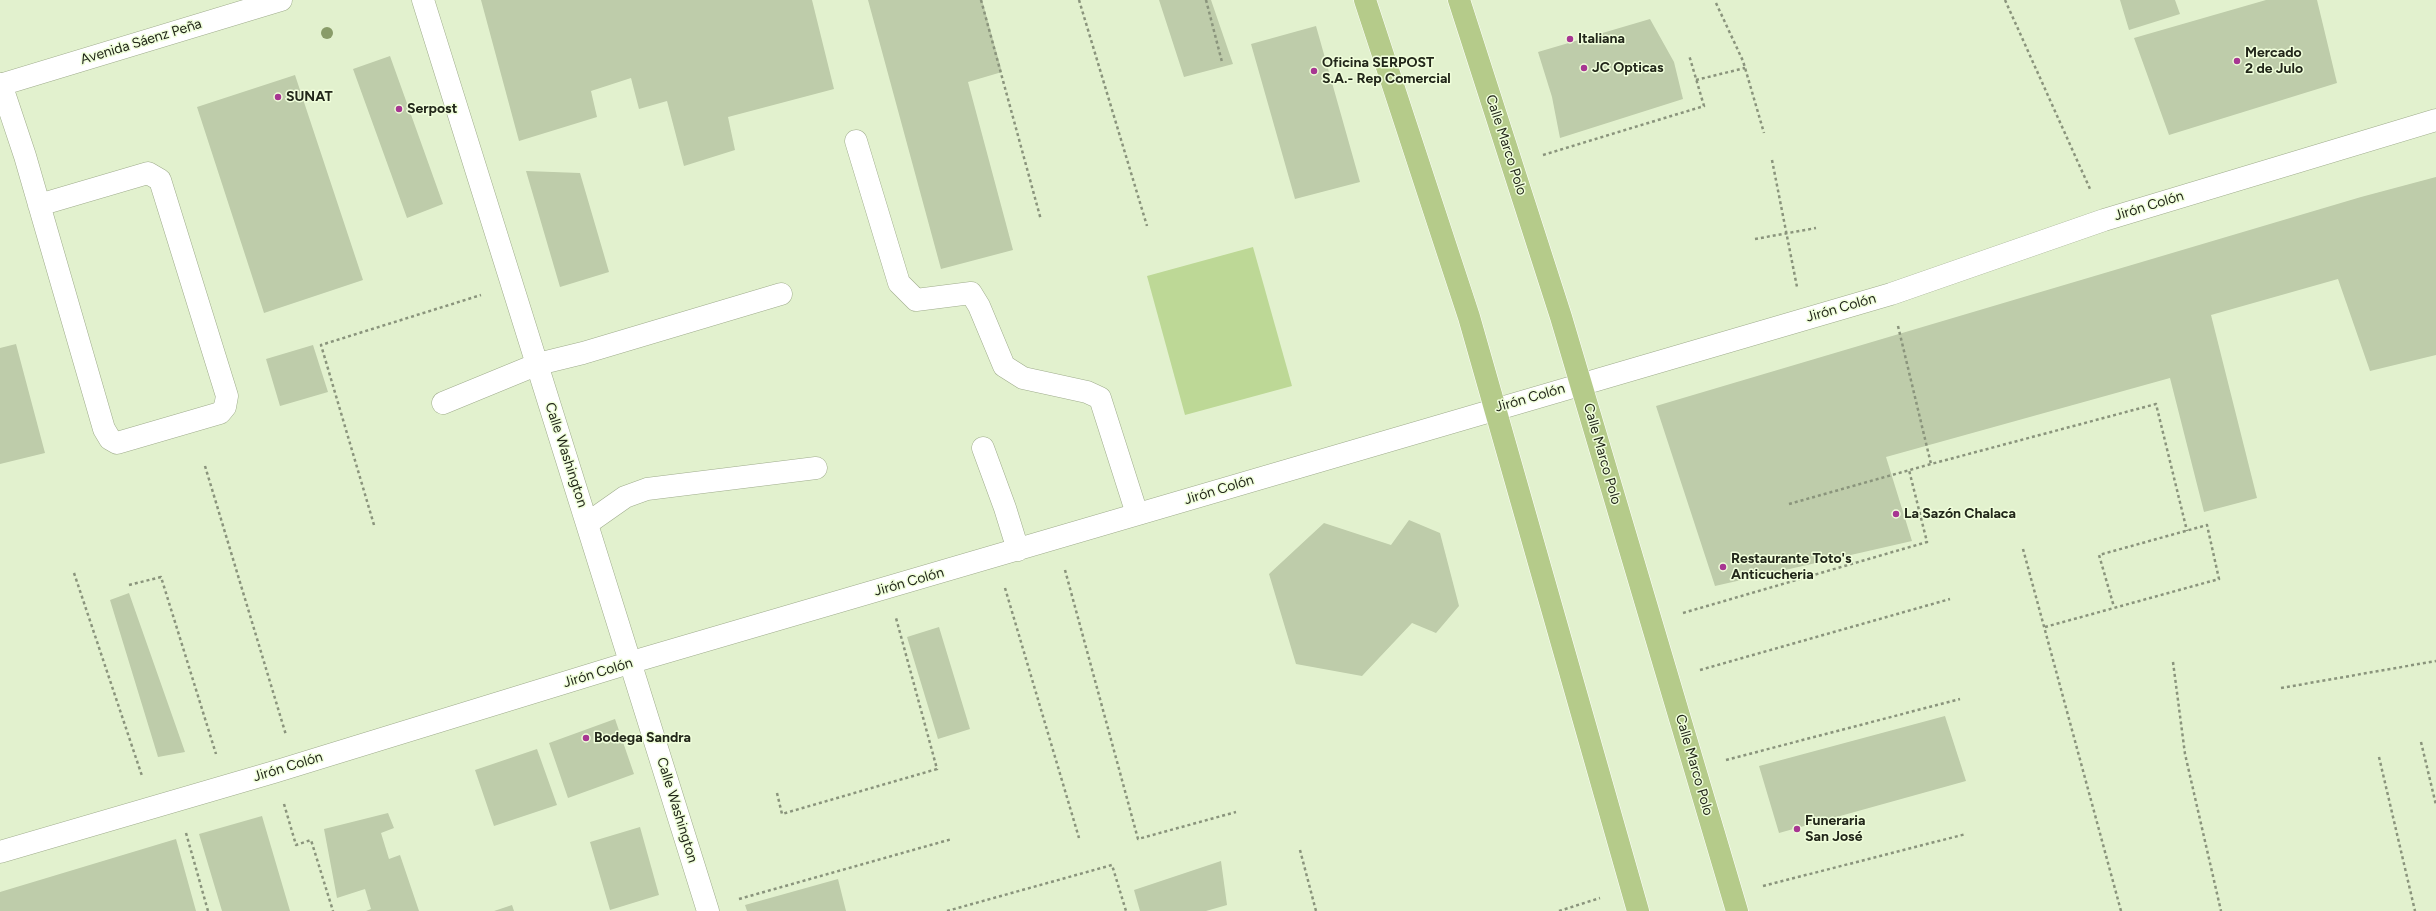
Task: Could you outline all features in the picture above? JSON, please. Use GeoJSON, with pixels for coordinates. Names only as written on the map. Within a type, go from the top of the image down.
{"type":"FeatureCollection","features":[{"type":"Feature","properties":{"kind":"main road"},"geometry":{"type":"LineString","coordinates":[[1365,0],[1468,317],[1638,911]]}},
{"type":"Feature","properties":{"kind":"main road","name":"Calle Marco Polo"},"geometry":{"type":"LineString","coordinates":[[1459,0],[1580,383],[1734,903]]}},
{"type":"Feature","properties":{"kind":"street","name":"Avenida Sáenz Peña"},"geometry":{"type":"LineString","coordinates":[[1,84],[281,0]]}},
{"type":"Feature","properties":{"kind":"street","name":"Calle Washington"},"geometry":{"type":"LineString","coordinates":[[423,0],[632,662],[708,910]]}},
{"type":"Feature","properties":{"kind":"street"},"geometry":{"type":"LineString","coordinates":[[1,84],[39,205],[104,430],[110,439],[117,443],[220,412],[225,407],[226,396],[160,180],[148,173],[39,205]]}},
{"type":"Feature","properties":{"kind":"street","name":"Jirón Colón"},"geometry":{"type":"LineString","coordinates":[[0,852],[153,806],[274,772],[294,764],[632,662],[1018,550],[1580,383],[1891,294],[2104,220],[2436,120]]}},
{"type":"Feature","properties":{"kind":"street"},"geometry":{"type":"LineString","coordinates":[[856,141],[900,283],[916,300],[971,294],[979,306],[1004,366],[1022,378],[1087,392],[1100,398],[1137,514]]}},
{"type":"Feature","properties":{"kind":"street"},"geometry":{"type":"LineString","coordinates":[[443,403],[538,364],[583,353],[780,294]]}},
{"type":"Feature","properties":{"kind":"street"},"geometry":{"type":"LineString","coordinates":[[983,448],[1005,508],[1018,550]]}},
{"type":"Feature","properties":{"kind":"street"},"geometry":{"type":"LineString","coordinates":[[588,523],[624,497],[647,489],[816,468]]}},
{"type":"Feature","properties":{"kind":"path"},"geometry":{"type":"LineString","coordinates":[[981,0],[1042,220]]}},
{"type":"Feature","properties":{"kind":"path"},"geometry":{"type":"LineString","coordinates":[[1079,0],[1147,226]]}},
{"type":"Feature","properties":{"kind":"path"},"geometry":{"type":"LineString","coordinates":[[1206,0],[1222,62]]}},
{"type":"Feature","properties":{"kind":"path"},"geometry":{"type":"LineString","coordinates":[[2005,0],[2104,220]]}},
{"type":"Feature","properties":{"kind":"path"},"geometry":{"type":"LineString","coordinates":[[1716,2],[1736,43],[1764,133]]}},
{"type":"Feature","properties":{"kind":"path"},"geometry":{"type":"LineString","coordinates":[[1512,164],[1704,106],[1688,56]]}},
{"type":"Feature","properties":{"kind":"path"},"geometry":{"type":"LineString","coordinates":[[1696,80],[1745,68]]}},
{"type":"Feature","properties":{"kind":"path"},"geometry":{"type":"LineString","coordinates":[[1772,160],[1804,319]]}},
{"type":"Feature","properties":{"kind":"path"},"geometry":{"type":"LineString","coordinates":[[1755,239],[1816,228]]}},
{"type":"Feature","properties":{"kind":"path"},"geometry":{"type":"LineString","coordinates":[[374,525],[320,344],[513,285]]}},
{"type":"Feature","properties":{"kind":"path"},"geometry":{"type":"LineString","coordinates":[[1891,294],[1931,464]]}},
{"type":"Feature","properties":{"kind":"path"},"geometry":{"type":"LineString","coordinates":[[1789,504],[1931,464],[2156,404],[2187,531]]}},
{"type":"Feature","properties":{"kind":"path"},"geometry":{"type":"LineString","coordinates":[[205,466],[294,764]]}},
{"type":"Feature","properties":{"kind":"path"},"geometry":{"type":"LineString","coordinates":[[1651,623],[1927,542],[1909,470]]}},
{"type":"Feature","properties":{"kind":"path"},"geometry":{"type":"LineString","coordinates":[[2045,627],[2219,578],[2207,525],[2099,555],[2114,607]]}},
{"type":"Feature","properties":{"kind":"path"},"geometry":{"type":"LineString","coordinates":[[1056,538],[1138,839],[1236,812]]}},
{"type":"Feature","properties":{"kind":"path"},"geometry":{"type":"LineString","coordinates":[[2022,549],[2045,627],[2121,911]]}},
{"type":"Feature","properties":{"kind":"path"},"geometry":{"type":"LineString","coordinates":[[995,556],[1079,838]]}},
{"type":"Feature","properties":{"kind":"path"},"geometry":{"type":"LineString","coordinates":[[74,573],[153,806]]}},
{"type":"Feature","properties":{"kind":"path"},"geometry":{"type":"LineString","coordinates":[[129,585],[161,577],[225,785]]}},
{"type":"Feature","properties":{"kind":"path"},"geometry":{"type":"LineString","coordinates":[[777,793],[782,814],[937,769],[888,588]]}},
{"type":"Feature","properties":{"kind":"path"},"geometry":{"type":"LineString","coordinates":[[1668,679],[1950,599]]}},
{"type":"Feature","properties":{"kind":"path"},"geometry":{"type":"LineString","coordinates":[[2281,688],[2436,661]]}},
{"type":"Feature","properties":{"kind":"path"},"geometry":{"type":"LineString","coordinates":[[2173,662],[2185,754],[2221,911]]}},
{"type":"Feature","properties":{"kind":"path"},"geometry":{"type":"LineString","coordinates":[[1695,768],[1960,699]]}},
{"type":"Feature","properties":{"kind":"path"},"geometry":{"type":"LineString","coordinates":[[2421,742],[2436,805]]}},
{"type":"Feature","properties":{"kind":"path"},"geometry":{"type":"LineString","coordinates":[[2379,757],[2415,911]]}},
{"type":"Feature","properties":{"kind":"path"},"geometry":{"type":"LineString","coordinates":[[274,772],[296,845],[311,840],[333,911]]}},
{"type":"Feature","properties":{"kind":"path"},"geometry":{"type":"LineString","coordinates":[[177,800],[208,911]]}},
{"type":"Feature","properties":{"kind":"path"},"geometry":{"type":"LineString","coordinates":[[1734,903],[1966,834]]}},
{"type":"Feature","properties":{"kind":"path"},"geometry":{"type":"LineString","coordinates":[[708,910],[952,839]]}},
{"type":"Feature","properties":{"kind":"path"},"geometry":{"type":"LineString","coordinates":[[1300,850],[1316,911]]}},
{"type":"Feature","properties":{"kind":"path"},"geometry":{"type":"LineString","coordinates":[[947,911],[1112,864],[1126,911]]}},
{"type":"Feature","properties":{"kind":"path"},"geometry":{"type":"LineString","coordinates":[[1559,911],[1632,889]]}},
{"type":"Feature","properties":{"kind":"green space"},"geometry":{"type":"Polygon","coordinates":[[[1253,247],[1292,386],[1185,415],[1147,276],[1253,247]]]}},
{"type":"Feature","properties":{"kind":"building"},"geometry":{"type":"Polygon","coordinates":[[[481,0],[812,0],[834,89],[728,117],[735,150],[684,166],[667,101],[639,109],[631,78],[591,91],[597,117],[519,141],[481,0]]]}},
{"type":"Feature","properties":{"kind":"building"},"geometry":{"type":"Polygon","coordinates":[[[868,0],[982,0],[1002,72],[968,82],[1013,250],[941,269],[868,0]]]}},
{"type":"Feature","properties":{"kind":"building"},"geometry":{"type":"Polygon","coordinates":[[[1159,0],[1211,0],[1233,64],[1184,77],[1159,0]]]}},
{"type":"Feature","properties":{"kind":"building"},"geometry":{"type":"Polygon","coordinates":[[[2120,0],[2175,0],[2180,14],[2129,30],[2120,0]]]}},
{"type":"Feature","properties":{"kind":"building","name":"Mercado 2 de Julo"},"geometry":{"type":"Polygon","coordinates":[[[2266,0],[2317,0],[2337,83],[2169,135],[2134,38],[2266,0]]]}},
{"type":"Feature","properties":{"kind":"building"},"geometry":{"type":"Polygon","coordinates":[[[1650,19],[1674,62],[1683,99],[1560,138],[1552,97],[1538,52],[1650,19]]]}},
{"type":"Feature","properties":{"kind":"building"},"geometry":{"type":"Polygon","coordinates":[[[1316,26],[1360,182],[1295,199],[1251,44],[1316,26]]]}},
{"type":"Feature","properties":{"kind":"building"},"geometry":{"type":"Polygon","coordinates":[[[390,56],[443,204],[407,218],[353,69],[390,56]]]}},
{"type":"Feature","properties":{"kind":"building"},"geometry":{"type":"Polygon","coordinates":[[[295,75],[363,280],[264,313],[197,107],[295,75]]]}},
{"type":"Feature","properties":{"kind":"building"},"geometry":{"type":"Polygon","coordinates":[[[526,171],[580,173],[609,272],[560,287],[526,171]]]}},
{"type":"Feature","properties":{"kind":"building"},"geometry":{"type":"Polygon","coordinates":[[[2436,177],[2436,355],[2370,371],[2338,279],[2211,315],[2257,498],[2204,512],[2170,378],[1886,457],[1912,541],[1715,586],[1656,406],[2361,197],[2436,177]]]}},
{"type":"Feature","properties":{"kind":"building"},"geometry":{"type":"Polygon","coordinates":[[[16,344],[45,453],[0,464],[0,348],[16,344]]]}},
{"type":"Feature","properties":{"kind":"building"},"geometry":{"type":"Polygon","coordinates":[[[313,345],[328,392],[280,406],[266,359],[313,345]]]}},
{"type":"Feature","properties":{"kind":"building"},"geometry":{"type":"Polygon","coordinates":[[[1409,520],[1440,533],[1459,606],[1436,633],[1412,623],[1362,676],[1296,664],[1269,574],[1324,523],[1391,545],[1409,520]]]}},
{"type":"Feature","properties":{"kind":"building"},"geometry":{"type":"Polygon","coordinates":[[[129,593],[185,752],[158,757],[110,600],[129,593]]]}},
{"type":"Feature","properties":{"kind":"building"},"geometry":{"type":"Polygon","coordinates":[[[939,627],[970,729],[938,739],[907,637],[939,627]]]}},
{"type":"Feature","properties":{"kind":"building"},"geometry":{"type":"Polygon","coordinates":[[[1945,716],[1966,781],[1779,833],[1759,766],[1945,716]]]}},
{"type":"Feature","properties":{"kind":"building"},"geometry":{"type":"Polygon","coordinates":[[[615,719],[634,774],[568,798],[549,743],[615,719]]]}},
{"type":"Feature","properties":{"kind":"building"},"geometry":{"type":"Polygon","coordinates":[[[537,749],[557,805],[494,826],[475,770],[537,749]]]}},
{"type":"Feature","properties":{"kind":"building"},"geometry":{"type":"Polygon","coordinates":[[[388,813],[394,828],[381,833],[389,859],[400,855],[419,911],[366,911],[371,909],[365,889],[337,898],[324,829],[388,813]]]}},
{"type":"Feature","properties":{"kind":"building"},"geometry":{"type":"Polygon","coordinates":[[[262,816],[290,911],[222,911],[199,834],[262,816]]]}},
{"type":"Feature","properties":{"kind":"building"},"geometry":{"type":"Polygon","coordinates":[[[640,827],[659,895],[610,910],[590,842],[640,827]]]}},
{"type":"Feature","properties":{"kind":"building"},"geometry":{"type":"Polygon","coordinates":[[[176,839],[196,911],[0,911],[0,892],[176,839]]]}},
{"type":"Feature","properties":{"kind":"building"},"geometry":{"type":"Polygon","coordinates":[[[1221,861],[1227,905],[1206,911],[1140,911],[1134,890],[1221,861]]]}},
{"type":"Feature","properties":{"kind":"building"},"geometry":{"type":"Polygon","coordinates":[[[838,879],[846,911],[747,911],[745,905],[838,879]]]}},
{"type":"Feature","properties":{"kind":"building"},"geometry":{"type":"Polygon","coordinates":[[[512,905],[514,911],[494,911],[512,905]]]}},
{"type":"Feature","properties":{"kind":"place","name":"Italiana"},"geometry":{"type":"Point","coordinates":[1570,39]}},
{"type":"Feature","properties":{"kind":"place","name":"Mercado 2 de Julo"},"geometry":{"type":"Point","coordinates":[2237,61]}},
{"type":"Feature","properties":{"kind":"place","name":"JC Opticas"},"geometry":{"type":"Point","coordinates":[1584,68]}},
{"type":"Feature","properties":{"kind":"place","name":"Oficina SERPOST S.A.- Rep Comercial"},"geometry":{"type":"Point","coordinates":[1314,71]}},
{"type":"Feature","properties":{"kind":"place","name":"SUNAT"},"geometry":{"type":"Point","coordinates":[278,97]}},
{"type":"Feature","properties":{"kind":"place","name":"Serpost"},"geometry":{"type":"Point","coordinates":[399,109]}},
{"type":"Feature","properties":{"kind":"place","name":"La Sazón Chalaca"},"geometry":{"type":"Point","coordinates":[1896,514]}},
{"type":"Feature","properties":{"kind":"place","name":"Restaurante Toto's Anticucheria"},"geometry":{"type":"Point","coordinates":[1723,567]}},
{"type":"Feature","properties":{"kind":"place","name":"Bodega Sandra"},"geometry":{"type":"Point","coordinates":[586,738]}},
{"type":"Feature","properties":{"kind":"place","name":"Funeraria San José"},"geometry":{"type":"Point","coordinates":[1797,829]}}]}
